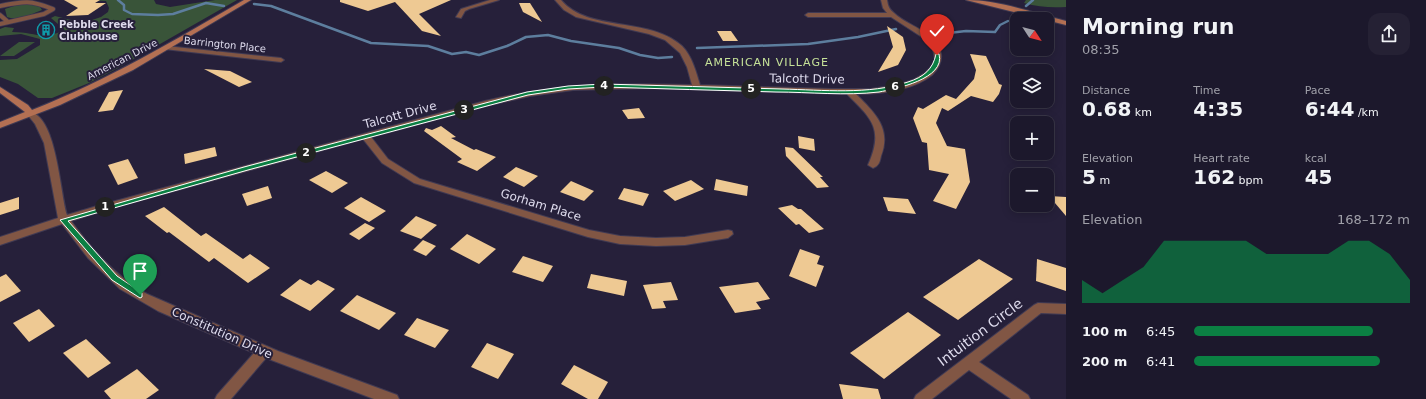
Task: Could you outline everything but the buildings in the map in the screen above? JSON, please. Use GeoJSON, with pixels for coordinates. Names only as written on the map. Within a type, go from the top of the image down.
{"type":"FeatureCollection","features":[{"type":"Feature","properties":{"kind":"street","name":"American Drive"},"geometry":{"type":"LineString","coordinates":[[0,125],[31,114],[116,75],[166,48],[248,0]]}},
{"type":"Feature","properties":{"kind":"street"},"geometry":{"type":"LineString","coordinates":[[459,17],[463,10],[467,8],[496,0]]}},
{"type":"Feature","properties":{"kind":"street"},"geometry":{"type":"LineString","coordinates":[[558,0],[565,9],[580,16],[651,32],[672,42],[680,48],[687,58],[697,88]]}},
{"type":"Feature","properties":{"kind":"street","name":"Talcott Drive"},"geometry":{"type":"LineString","coordinates":[[0,241],[63,220],[488,103],[540,91],[603,86],[849,92],[878,90],[910,83],[924,77],[935,66],[938,60],[937,55],[928,39],[892,15],[885,7],[884,0]]}},
{"type":"Feature","properties":{"kind":"street"},"geometry":{"type":"LineString","coordinates":[[969,0],[1018,10],[1066,23]]}},
{"type":"Feature","properties":{"kind":"street"},"geometry":{"type":"LineString","coordinates":[[808,15],[892,15]]}},
{"type":"Feature","properties":{"kind":"street","name":"Barrington Place"},"geometry":{"type":"LineString","coordinates":[[166,48],[281,60]]}},
{"type":"Feature","properties":{"kind":"street","name":"Constitution Drive"},"geometry":{"type":"LineString","coordinates":[[0,90],[25,107],[41,124],[52,157],[56,188],[63,220],[115,278],[125,286],[178,314],[263,352],[392,399]]}},
{"type":"Feature","properties":{"kind":"street"},"geometry":{"type":"LineString","coordinates":[[849,92],[872,116],[880,134],[881,142],[873,165]]}},
{"type":"Feature","properties":{"kind":"street","name":"Gorham Place"},"geometry":{"type":"LineString","coordinates":[[366,137],[385,161],[417,181],[594,234],[620,240],[672,242],[728,234]]}},
{"type":"Feature","properties":{"kind":"street","name":"Intuition Circle"},"geometry":{"type":"LineString","coordinates":[[920,399],[1038,308],[1066,309]]}},
{"type":"Feature","properties":{"kind":"street"},"geometry":{"type":"LineString","coordinates":[[222,399],[263,352]]}},
{"type":"Feature","properties":{"kind":"street"},"geometry":{"type":"LineString","coordinates":[[968,362],[1023,399]]}},
{"type":"Feature","properties":{"kind":"lane"},"geometry":{"type":"LineString","coordinates":[[0,6],[28,0],[39,1],[53,9],[44,14],[0,24]]}},
{"type":"Feature","properties":{"kind":"lane"},"geometry":{"type":"LineString","coordinates":[[0,15],[7,22]]}},
{"type":"Feature","properties":{"kind":"green space"},"geometry":{"type":"Polygon","coordinates":[[[80,0],[154,0],[156,4],[170,7],[215,0],[237,0],[118,68],[89,83],[52,98],[38,98],[18,84],[0,77],[0,60],[17,59],[40,45],[40,39],[21,34],[0,36],[0,29],[5,27],[14,28],[12,32],[50,35],[65,30],[51,18],[55,16],[83,23],[101,17],[108,12],[109,8],[106,1],[80,0]]]}},
{"type":"Feature","properties":{"kind":"green space"},"geometry":{"type":"Polygon","coordinates":[[[1026,0],[1066,0],[1066,7],[1050,7],[1024,3],[1026,0]]]}},
{"type":"Feature","properties":{"kind":"green space"},"geometry":{"type":"Polygon","coordinates":[[[20,4],[38,4],[42,10],[20,18],[7,17],[5,9],[20,4]]]}},
{"type":"Feature","properties":{"kind":"green space"},"geometry":{"type":"Polygon","coordinates":[[[19,42],[35,42],[14,56],[0,56],[19,42]]]}},
{"type":"Feature","properties":{"kind":"waterway"},"geometry":{"type":"LineString","coordinates":[[118,0],[124,5],[124,10],[132,14],[173,14],[206,3],[224,6]]}},
{"type":"Feature","properties":{"kind":"waterway"},"geometry":{"type":"LineString","coordinates":[[1026,6],[1033,0]]}},
{"type":"Feature","properties":{"kind":"waterway"},"geometry":{"type":"LineString","coordinates":[[254,4],[271,6],[371,43],[428,46],[452,54],[466,52],[479,55],[507,46],[526,37],[548,35],[571,41],[619,48],[640,55],[658,58],[672,57]]}},
{"type":"Feature","properties":{"kind":"waterway"},"geometry":{"type":"LineString","coordinates":[[940,34],[966,31],[995,32],[1000,25],[1008,21]]}},
{"type":"Feature","properties":{"kind":"waterway"},"geometry":{"type":"LineString","coordinates":[[697,48],[808,44],[858,37],[896,29]]}},
{"type":"Feature","properties":{"kind":"place","name":"Pebble Creek Clubhouse"},"geometry":{"type":"Point","coordinates":[46,30]}},
{"type":"Feature","properties":{"kind":"district","name":"AMERICAN VILLAGE"},"geometry":{"type":"Point","coordinates":[767,62]}},
{"type":"Feature","properties":{"kind":"route"},"geometry":{"type":"LineString","coordinates":[[140,295],[115,278],[63,220],[101,208],[515,96],[556,89],[603,86],[861,92],[896,87],[918,80],[924,77],[935,66],[938,60],[937,55]]}}]}
